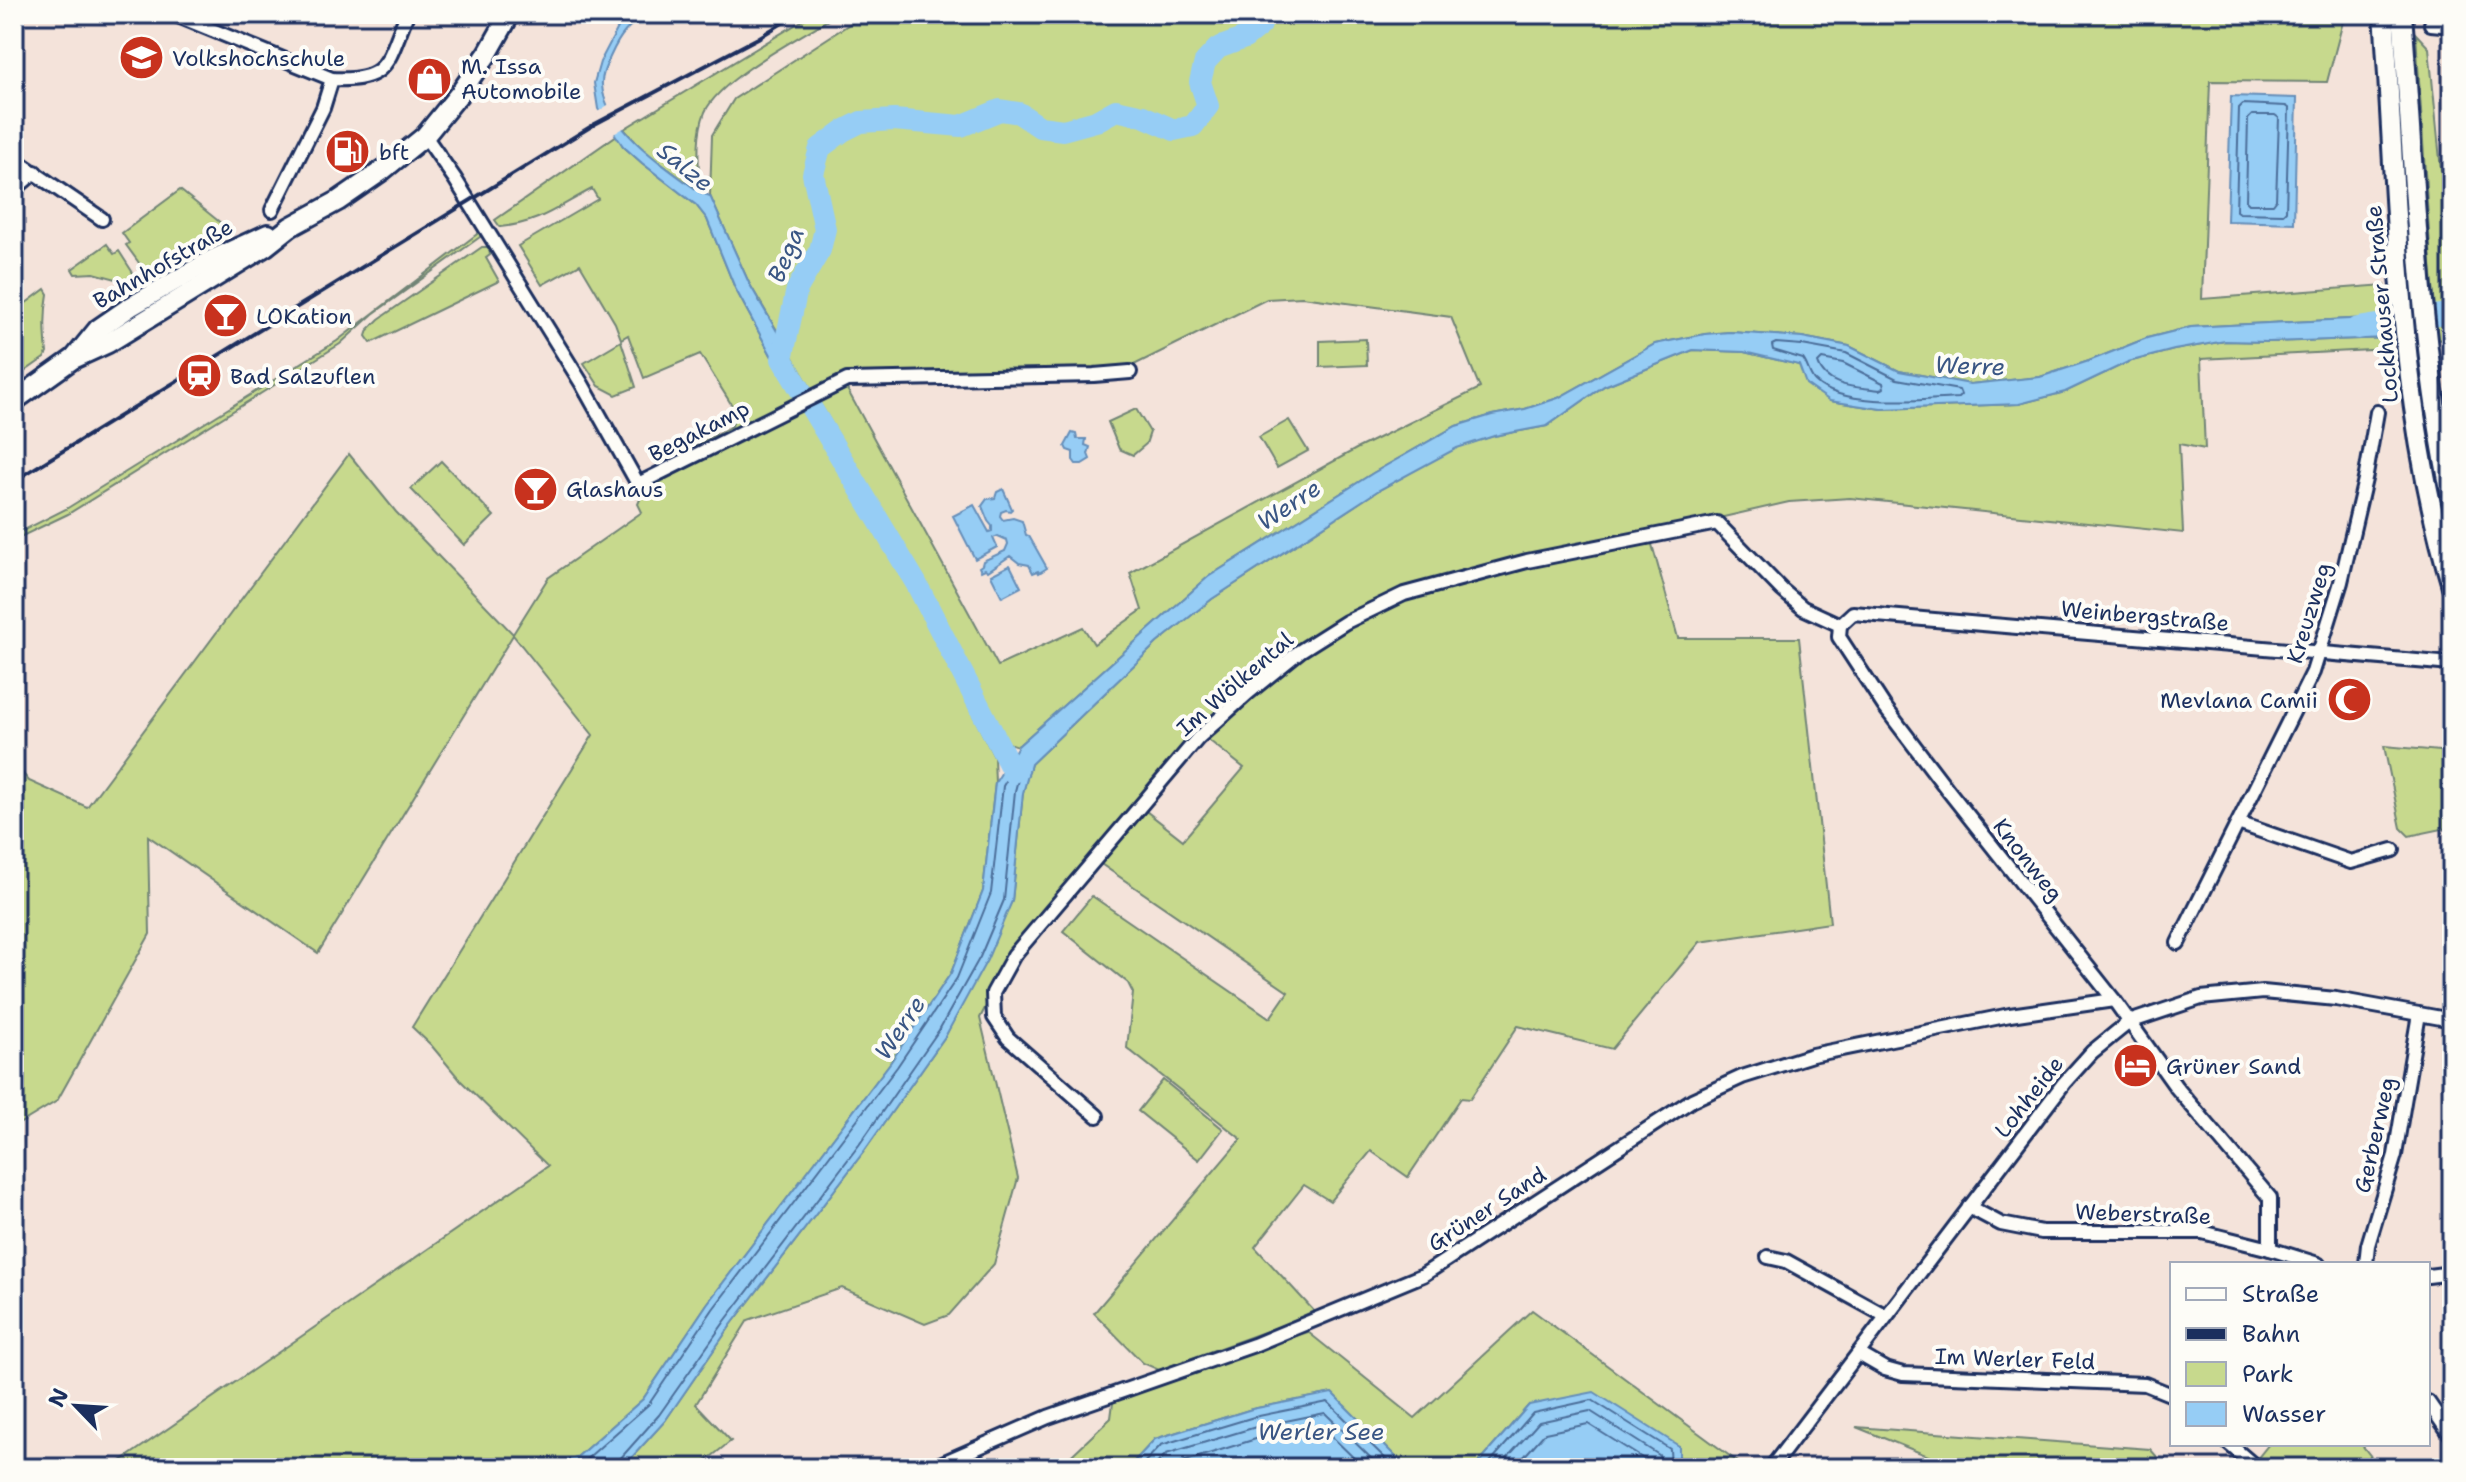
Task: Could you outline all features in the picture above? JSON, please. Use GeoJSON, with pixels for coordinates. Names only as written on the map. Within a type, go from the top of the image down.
{"type":"FeatureCollection","features":[{"type":"Feature","properties":{"kind":"main road","name":"Bahnhofstraße"},"geometry":{"type":"LineString","coordinates":[[14,401],[73,359],[98,329],[166,285],[258,237],[290,227],[366,183],[425,136],[474,73],[510,14]]}},
{"type":"Feature","properties":{"kind":"main road","name":"Lockhauser Straße"},"geometry":{"type":"LineString","coordinates":[[2384,14],[2395,39]]}},
{"type":"Feature","properties":{"kind":"main road","name":"Lockhauser Straße"},"geometry":{"type":"LineString","coordinates":[[2402,14],[2395,39],[2410,266],[2407,360],[2423,465],[2452,586]]}},
{"type":"Feature","properties":{"kind":"main road","name":"Lockhauser Straße"},"geometry":{"type":"LineString","coordinates":[[2410,266],[2429,356],[2452,499]]}},
{"type":"Feature","properties":{"kind":"street"},"geometry":{"type":"LineString","coordinates":[[173,14],[332,79],[355,80],[371,76],[384,67],[407,14]]}},
{"type":"Feature","properties":{"kind":"street"},"geometry":{"type":"LineString","coordinates":[[205,29],[212,14]]}},
{"type":"Feature","properties":{"kind":"street"},"geometry":{"type":"LineString","coordinates":[[2431,24],[2452,26]]}},
{"type":"Feature","properties":{"kind":"street"},"geometry":{"type":"LineString","coordinates":[[272,210],[323,108],[332,79]]}},
{"type":"Feature","properties":{"kind":"street","name":"Begakamp"},"geometry":{"type":"LineString","coordinates":[[425,136],[582,384],[638,484],[847,380],[1130,372]]}},
{"type":"Feature","properties":{"kind":"street"},"geometry":{"type":"LineString","coordinates":[[14,159],[102,219]]}},
{"type":"Feature","properties":{"kind":"street"},"geometry":{"type":"LineString","coordinates":[[14,190],[35,172]]}},
{"type":"Feature","properties":{"kind":"street","name":"Kreuzweg"},"geometry":{"type":"LineString","coordinates":[[2178,943],[2313,672],[2341,582],[2360,504],[2377,412]]}},
{"type":"Feature","properties":{"kind":"street","name":"Im Wölkental"},"geometry":{"type":"LineString","coordinates":[[1097,1116],[1008,1038],[994,1017],[993,993],[1014,955],[1198,738],[1300,651],[1346,622],[1404,594],[1527,561],[1717,523],[1803,608],[1840,625]]}},
{"type":"Feature","properties":{"kind":"street","name":"Weinbergstraße"},"geometry":{"type":"LineString","coordinates":[[1840,625],[1853,613],[2452,664]]}},
{"type":"Feature","properties":{"kind":"street","name":"Knonweg"},"geometry":{"type":"LineString","coordinates":[[1840,625],[1839,637],[1884,706],[2114,1000],[2176,1087],[2270,1198],[2270,1249]]}},
{"type":"Feature","properties":{"kind":"street"},"geometry":{"type":"LineString","coordinates":[[2238,823],[2351,862],[2393,850]]}},
{"type":"Feature","properties":{"kind":"street","name":"Lohheide"},"geometry":{"type":"LineString","coordinates":[[1771,1468],[2064,1083],[2092,1052],[2129,1022],[2201,998],[2263,992],[2336,999],[2452,1020]]}},
{"type":"Feature","properties":{"kind":"street","name":"Grüner Sand"},"geometry":{"type":"LineString","coordinates":[[931,1468],[1048,1417],[1254,1345],[1423,1275],[1692,1100],[1742,1077],[1827,1052],[2010,1015],[2114,1000]]}},
{"type":"Feature","properties":{"kind":"street","name":"Gerberweg"},"geometry":{"type":"LineString","coordinates":[[2366,1262],[2368,1245],[2395,1155],[2419,1014]]}},
{"type":"Feature","properties":{"kind":"street","name":"Weberstraße"},"geometry":{"type":"LineString","coordinates":[[1969,1207],[2001,1224],[2042,1232],[2202,1232],[2312,1262]]}},
{"type":"Feature","properties":{"kind":"street"},"geometry":{"type":"LineString","coordinates":[[1768,1257],[1786,1261],[1886,1316]]}},
{"type":"Feature","properties":{"kind":"street"},"geometry":{"type":"LineString","coordinates":[[2430,1276],[2452,1273]]}},
{"type":"Feature","properties":{"kind":"street","name":"Im Werler Feld"},"geometry":{"type":"LineString","coordinates":[[1859,1354],[1885,1369],[1903,1374],[2145,1384],[2170,1394]]}},
{"type":"Feature","properties":{"kind":"street"},"geometry":{"type":"LineString","coordinates":[[2430,1405],[2452,1437]]}},
{"type":"Feature","properties":{"kind":"street"},"geometry":{"type":"LineString","coordinates":[[2231,1446],[2257,1468]]}},
{"type":"Feature","properties":{"kind":"green space"},"geometry":{"type":"Polygon","coordinates":[[[813,14],[838,14],[785,45],[727,85],[705,112],[699,141],[700,192],[645,152],[624,129],[813,14]]]}},
{"type":"Feature","properties":{"kind":"green space"},"geometry":{"type":"Polygon","coordinates":[[[865,14],[2345,14],[2327,82],[2210,81],[2202,299],[2385,285],[2388,317],[2191,327],[2147,338],[2040,377],[1970,384],[1899,371],[1849,346],[1802,337],[1730,332],[1655,344],[1558,398],[1456,426],[1373,473],[1208,577],[1018,746],[1005,742],[924,580],[749,283],[710,196],[712,135],[734,99],[865,14]],[[1302,297],[1267,299],[1126,369],[841,378],[998,666],[1083,627],[1094,644],[1142,610],[1130,573],[1358,448],[1480,388],[1451,317],[1302,297]]]}},
{"type":"Feature","properties":{"kind":"green space"},"geometry":{"type":"Polygon","coordinates":[[[2416,34],[2429,48],[2441,170],[2447,173],[2452,337],[2438,340],[2431,264],[2416,34]]]}},
{"type":"Feature","properties":{"kind":"green space"},"geometry":{"type":"Polygon","coordinates":[[[617,135],[623,146],[696,205],[707,219],[735,288],[777,366],[910,589],[994,757],[995,783],[983,891],[951,973],[890,1063],[707,1304],[643,1399],[577,1457],[536,1468],[111,1468],[548,1166],[461,1081],[412,1027],[593,735],[513,635],[318,953],[148,836],[150,934],[57,1101],[14,1127],[14,763],[29,781],[87,807],[349,454],[396,512],[513,634],[548,578],[642,512],[638,504],[641,497],[638,477],[732,426],[736,412],[700,354],[644,378],[628,335],[621,339],[615,323],[580,264],[542,285],[518,246],[598,199],[592,189],[527,222],[500,227],[495,220],[617,135]]]}},
{"type":"Feature","properties":{"kind":"green space"},"geometry":{"type":"Polygon","coordinates":[[[180,190],[232,232],[150,278],[126,245],[129,243],[122,233],[180,190]]]}},
{"type":"Feature","properties":{"kind":"green space"},"geometry":{"type":"Polygon","coordinates":[[[481,231],[480,237],[373,314],[340,344],[68,514],[14,540],[14,535],[66,509],[337,341],[481,231]]]}},
{"type":"Feature","properties":{"kind":"green space"},"geometry":{"type":"Polygon","coordinates":[[[107,244],[114,254],[119,251],[135,276],[127,282],[94,273],[75,274],[72,269],[107,244]]]}},
{"type":"Feature","properties":{"kind":"green space"},"geometry":{"type":"Polygon","coordinates":[[[482,247],[489,247],[490,255],[486,258],[499,281],[371,343],[366,336],[368,330],[379,319],[482,247]]]}},
{"type":"Feature","properties":{"kind":"green space"},"geometry":{"type":"Polygon","coordinates":[[[45,289],[48,294],[45,324],[47,353],[14,379],[14,312],[45,289]]]}},
{"type":"Feature","properties":{"kind":"green space"},"geometry":{"type":"Polygon","coordinates":[[[2389,338],[2389,349],[2201,359],[2205,449],[2179,444],[2183,533],[1850,498],[1789,502],[1654,533],[1528,555],[1400,590],[1244,690],[1013,953],[980,1018],[1018,1178],[994,1264],[949,1315],[925,1324],[842,1288],[748,1320],[696,1404],[731,1441],[697,1468],[622,1468],[665,1421],[731,1325],[865,1150],[946,1035],[1012,901],[1023,792],[1031,764],[1157,643],[1212,599],[1379,490],[1457,447],[1547,426],[1604,386],[1693,350],[1744,352],[1799,365],[1830,401],[1881,409],[2019,404],[2065,392],[2128,362],[2225,341],[2389,338]]]}},
{"type":"Feature","properties":{"kind":"green space"},"geometry":{"type":"Polygon","coordinates":[[[1366,339],[1367,365],[1320,367],[1320,341],[1366,339]]]}},
{"type":"Feature","properties":{"kind":"green space"},"geometry":{"type":"Polygon","coordinates":[[[621,341],[636,387],[616,395],[599,386],[584,363],[621,341]]]}},
{"type":"Feature","properties":{"kind":"green space"},"geometry":{"type":"Polygon","coordinates":[[[1136,409],[1150,432],[1146,444],[1133,455],[1119,449],[1108,422],[1136,409]]]}},
{"type":"Feature","properties":{"kind":"green space"},"geometry":{"type":"Polygon","coordinates":[[[1289,420],[1308,451],[1277,468],[1259,437],[1289,420]]]}},
{"type":"Feature","properties":{"kind":"green space"},"geometry":{"type":"Polygon","coordinates":[[[441,461],[494,516],[464,545],[411,489],[441,461]]]}},
{"type":"Feature","properties":{"kind":"green space"},"geometry":{"type":"Polygon","coordinates":[[[1651,541],[1678,638],[1799,638],[1830,923],[1700,942],[1612,1049],[1518,1026],[1470,1099],[1461,1098],[1408,1177],[1371,1151],[1330,1201],[1304,1185],[1255,1247],[1314,1311],[1159,1370],[1143,1363],[1094,1313],[1241,1139],[1127,1048],[1133,993],[1128,983],[1063,931],[1092,896],[1270,1018],[1288,992],[1098,862],[1142,808],[1183,840],[1244,768],[1206,738],[1284,668],[1347,627],[1405,599],[1536,564],[1651,541]]]}},
{"type":"Feature","properties":{"kind":"green space"},"geometry":{"type":"Polygon","coordinates":[[[2384,746],[2451,752],[2452,746],[2452,827],[2409,836],[2401,828],[2384,746]]]}},
{"type":"Feature","properties":{"kind":"green space"},"geometry":{"type":"Polygon","coordinates":[[[1163,1080],[1223,1129],[1199,1160],[1138,1111],[1163,1080]]]}},
{"type":"Feature","properties":{"kind":"green space"},"geometry":{"type":"Polygon","coordinates":[[[1532,1310],[1746,1468],[1679,1468],[1679,1446],[1529,1405],[1474,1468],[1407,1468],[1332,1393],[1252,1409],[1155,1439],[1128,1468],[1058,1468],[1111,1418],[1114,1395],[1308,1332],[1415,1418],[1532,1310]]]}},
{"type":"Feature","properties":{"kind":"green space"},"geometry":{"type":"Polygon","coordinates":[[[1856,1427],[2150,1449],[2167,1468],[1958,1468],[1856,1427]]]}},
{"type":"Feature","properties":{"kind":"green space"},"geometry":{"type":"Polygon","coordinates":[[[2267,1446],[2363,1446],[2380,1468],[2265,1468],[2257,1459],[2267,1446]]]}},
{"type":"Feature","properties":{"kind":"water"},"geometry":{"type":"Polygon","coordinates":[[[632,14],[646,14],[625,32],[611,55],[602,81],[606,101],[626,132],[640,146],[687,183],[710,196],[749,283],[782,340],[777,366],[735,288],[707,219],[696,205],[623,146],[598,109],[594,83],[600,62],[621,22],[632,14]]]}},
{"type":"Feature","properties":{"kind":"water"},"geometry":{"type":"Polygon","coordinates":[[[2231,96],[2297,98],[2294,223],[2227,221],[2231,96]]]}},
{"type":"Feature","properties":{"kind":"water"},"geometry":{"type":"Polygon","coordinates":[[[2388,317],[2389,338],[2225,341],[2174,350],[2128,362],[2065,392],[2019,404],[1881,409],[1830,401],[1806,384],[1799,365],[1744,352],[1693,350],[1604,386],[1547,426],[1494,436],[1457,448],[1379,490],[1212,599],[1157,643],[1031,764],[1023,793],[1012,901],[987,960],[946,1035],[865,1150],[731,1325],[665,1421],[622,1468],[536,1468],[577,1457],[643,1399],[707,1304],[890,1063],[951,973],[983,891],[995,783],[1018,746],[1208,577],[1373,473],[1456,426],[1558,398],[1655,344],[1705,334],[1730,332],[1802,337],[1849,346],[1899,371],[1970,384],[2040,377],[2147,338],[2191,327],[2388,317]]]}},
{"type":"Feature","properties":{"kind":"water"},"geometry":{"type":"Polygon","coordinates":[[[1072,433],[1076,434],[1077,439],[1086,439],[1085,445],[1090,447],[1090,459],[1082,464],[1076,464],[1073,452],[1065,446],[1072,433]]]}},
{"type":"Feature","properties":{"kind":"water"},"geometry":{"type":"Polygon","coordinates":[[[1003,489],[1012,509],[1001,512],[1000,516],[1003,520],[1013,518],[1022,521],[1026,535],[1047,568],[1039,573],[1033,573],[1029,565],[1019,563],[1010,556],[988,571],[981,571],[979,567],[983,561],[1005,551],[1007,540],[998,536],[993,538],[997,547],[975,559],[953,516],[974,505],[989,532],[992,531],[982,506],[1003,489]]]}},
{"type":"Feature","properties":{"kind":"water"},"geometry":{"type":"Polygon","coordinates":[[[1010,565],[1021,587],[1002,597],[991,575],[1010,565]]]}},
{"type":"Feature","properties":{"kind":"water"},"geometry":{"type":"Polygon","coordinates":[[[1594,1392],[1679,1446],[1679,1468],[1474,1468],[1529,1405],[1594,1392]]]}},
{"type":"Feature","properties":{"kind":"water","name":"Werler See"},"geometry":{"type":"Polygon","coordinates":[[[1332,1393],[1407,1468],[1128,1468],[1155,1439],[1252,1409],[1332,1393]]]}},
{"type":"Feature","properties":{"kind":"pier"},"geometry":{"type":"Polygon","coordinates":[[[611,103],[627,126],[612,135],[596,113],[611,103]]]}},
{"type":"Feature","properties":{"kind":"waterway","name":"Bega"},"geometry":{"type":"LineString","coordinates":[[1013,772],[916,583],[782,359],[797,289],[820,250],[825,229],[813,174],[820,148],[861,122],[894,120],[961,126],[1000,110],[1019,113],[1040,127],[1063,130],[1096,121],[1116,110],[1143,116],[1174,130],[1193,126],[1208,106],[1200,82],[1205,62],[1218,48],[1245,38],[1261,25],[1263,14]]}},
{"type":"Feature","properties":{"kind":"waterway","name":"Werre"},"geometry":{"type":"LineString","coordinates":[[2358,328],[2452,313]]}},
{"type":"Feature","properties":{"kind":"waterway","name":"Salze"},"geometry":{"type":"LineString","coordinates":[[777,351],[782,359]]}},
{"type":"Feature","properties":{"kind":"railway"},"geometry":{"type":"LineString","coordinates":[[14,481],[595,124],[758,38],[797,14]]}},
{"type":"Feature","properties":{"kind":"place","name":"Volkshochschule"},"geometry":{"type":"Point","coordinates":[141,58]}},
{"type":"Feature","properties":{"kind":"place","name":"M. Issa Automobile"},"geometry":{"type":"Point","coordinates":[430,79]}},
{"type":"Feature","properties":{"kind":"place","name":"bft"},"geometry":{"type":"Point","coordinates":[348,152]}},
{"type":"Feature","properties":{"kind":"place","name":"LOKation"},"geometry":{"type":"Point","coordinates":[225,316]}},
{"type":"Feature","properties":{"kind":"place","name":"Bad Salzuflen"},"geometry":{"type":"Point","coordinates":[199,376]}},
{"type":"Feature","properties":{"kind":"place","name":"Glashaus"},"geometry":{"type":"Point","coordinates":[535,489]}},
{"type":"Feature","properties":{"kind":"place","name":"Mevlana Camii"},"geometry":{"type":"Point","coordinates":[2349,700]}},
{"type":"Feature","properties":{"kind":"place","name":"Grüner Sand"},"geometry":{"type":"Point","coordinates":[2135,1066]}}]}
